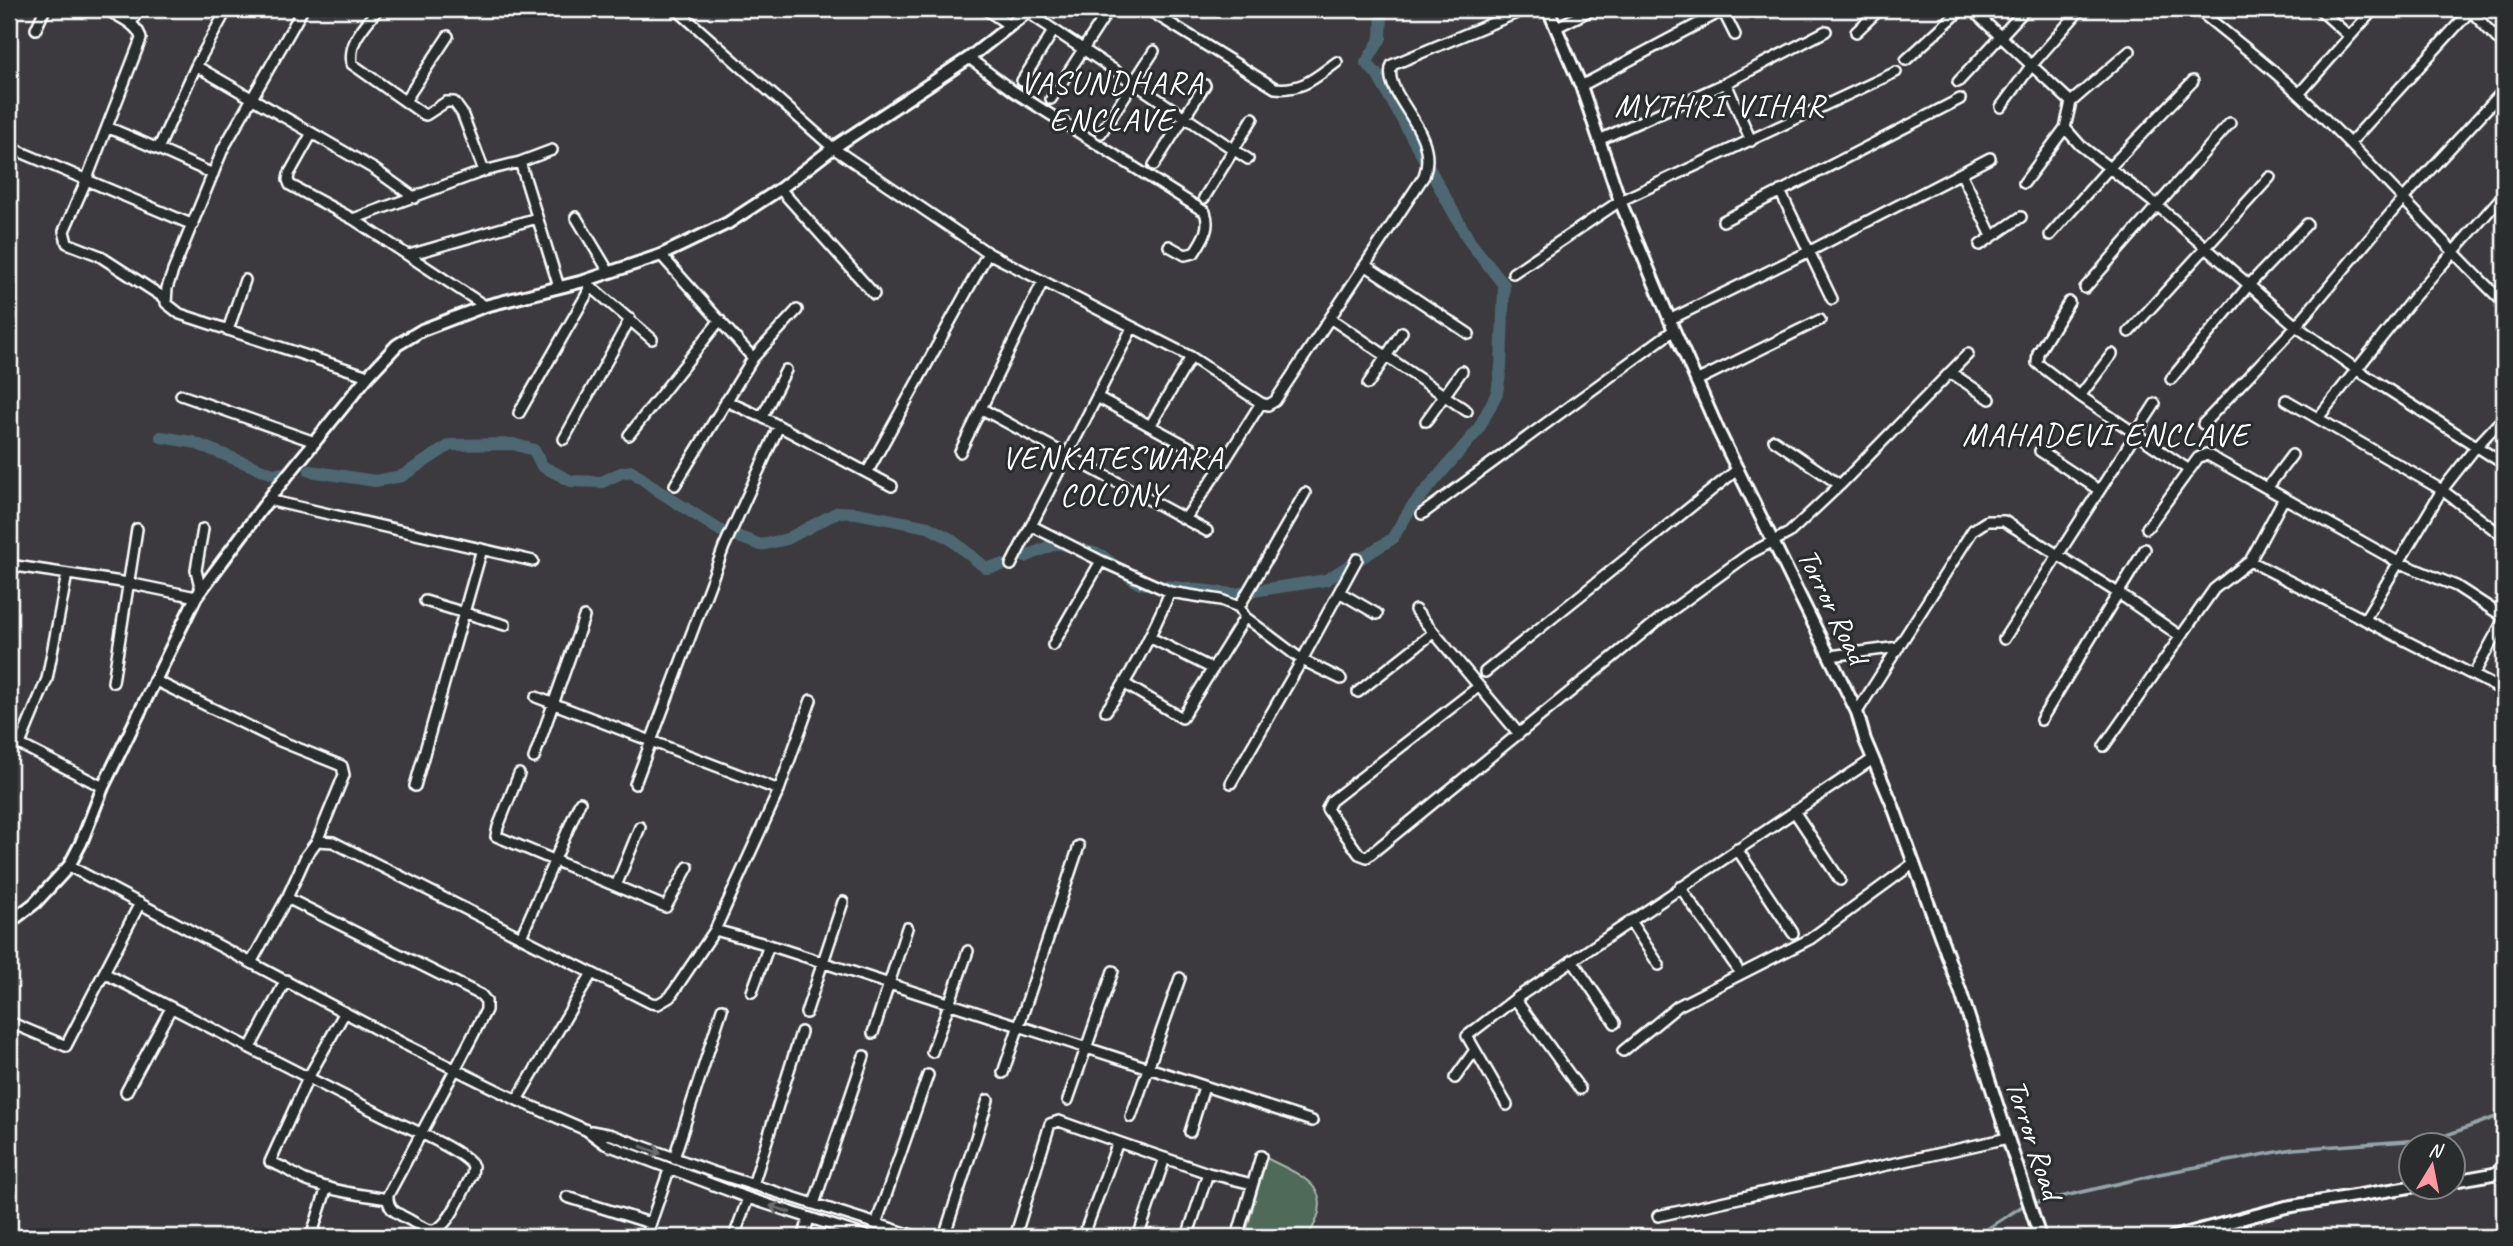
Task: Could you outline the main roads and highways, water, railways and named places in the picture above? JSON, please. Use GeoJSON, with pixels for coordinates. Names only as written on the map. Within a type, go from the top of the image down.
{"type":"FeatureCollection","features":[{"type":"Feature","properties":{"kind":"waterway"},"geometry":{"type":"LineString","coordinates":[[1025,557],[1057,543],[1101,555],[1138,583],[1234,594],[1326,580],[1392,539],[1411,508],[1478,430],[1497,393],[1501,367],[1504,285],[1470,242],[1377,74],[1366,63],[1381,38],[1382,9]]}},
{"type":"Feature","properties":{"kind":"waterway"},"geometry":{"type":"LineString","coordinates":[[161,437],[192,442],[273,474],[285,473]]}},
{"type":"Feature","properties":{"kind":"waterway"},"geometry":{"type":"LineString","coordinates":[[310,471],[375,481],[402,476],[450,445],[513,444],[534,450],[542,466],[571,481],[602,482],[632,471],[721,531]]}},
{"type":"Feature","properties":{"kind":"waterway"},"geometry":{"type":"LineString","coordinates":[[739,537],[761,545],[787,539],[838,512],[857,513],[928,527],[949,538],[986,568],[1002,565]]}},
{"type":"Feature","properties":{"kind":"waterway"},"geometry":{"type":"LineString","coordinates":[[2039,1202],[2159,1174],[2293,1149],[2436,1139],[2504,1114]]}},
{"type":"Feature","properties":{"kind":"waterway"},"geometry":{"type":"LineString","coordinates":[[1975,1237],[2021,1207]]}},
{"type":"Feature","properties":{"kind":"district","name":"VASUNDHARA ENCLAVE"},"geometry":{"type":"Point","coordinates":[1112,100]}},
{"type":"Feature","properties":{"kind":"district","name":"MYTHRI VIHAR"},"geometry":{"type":"Point","coordinates":[1720,105]}},
{"type":"Feature","properties":{"kind":"district","name":"MAHADEVI ENCLAVE"},"geometry":{"type":"Point","coordinates":[2106,434]}},
{"type":"Feature","properties":{"kind":"district","name":"VENKATESWARA COLONY"},"geometry":{"type":"Point","coordinates":[1113,476]}}]}
